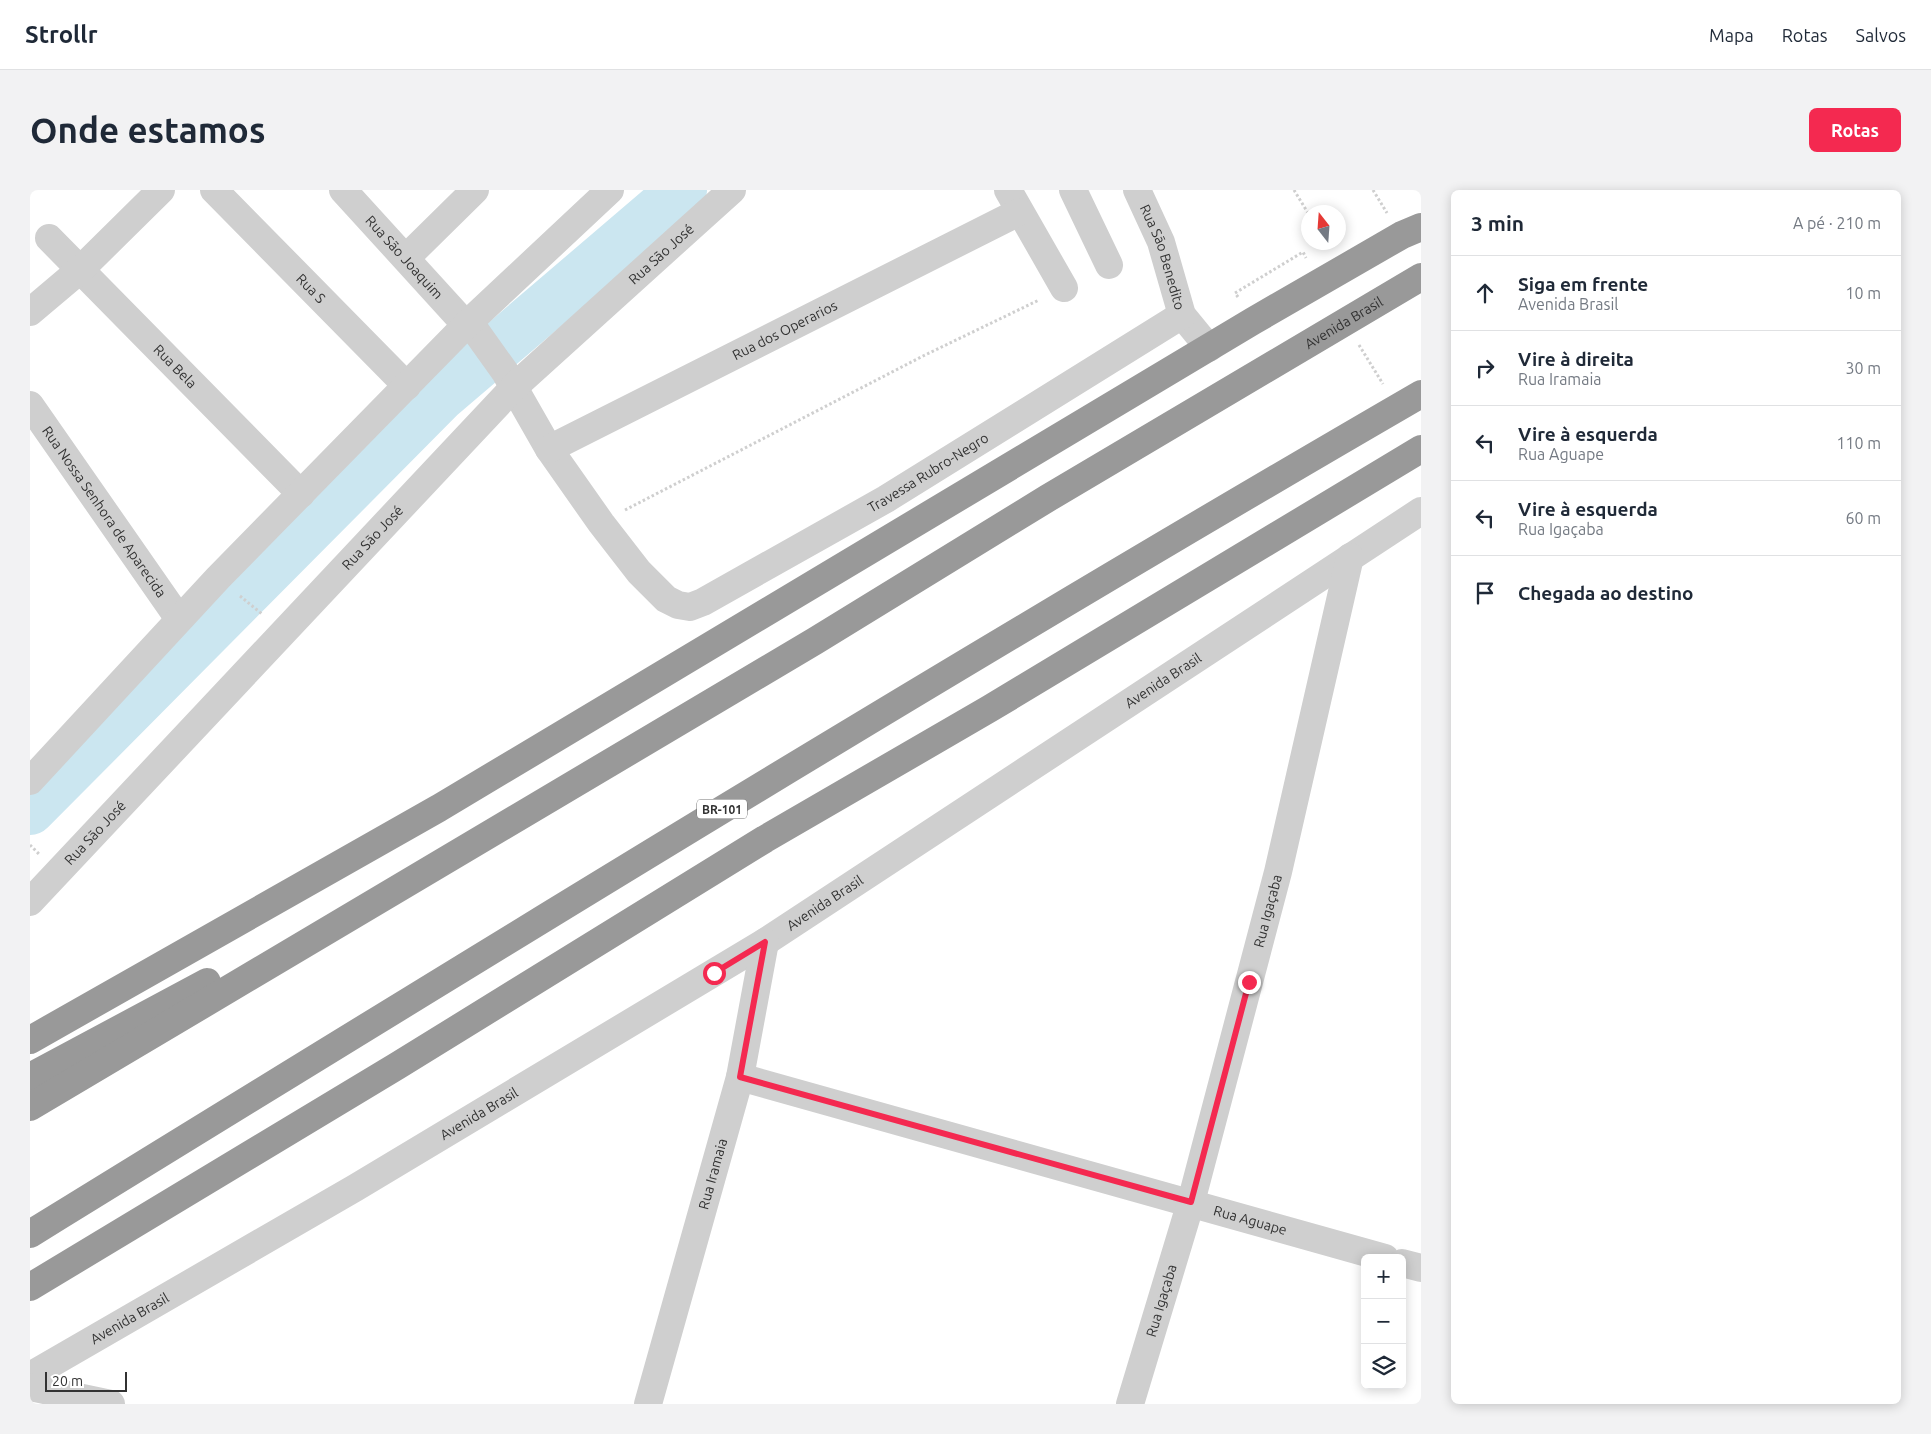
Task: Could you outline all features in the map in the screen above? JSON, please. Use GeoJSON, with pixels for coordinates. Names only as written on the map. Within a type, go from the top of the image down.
{"type":"FeatureCollection","features":[{"type":"Feature","properties":{"kind":"highway"},"geometry":{"type":"LineString","coordinates":[[30,1040],[439,808],[1209,348],[1352,264],[1421,227]]}},
{"type":"Feature","properties":{"kind":"highway","name":"Avenida Brasil"},"geometry":{"type":"LineString","coordinates":[[30,1107],[815,641],[1048,498],[1421,277]]}},
{"type":"Feature","properties":{"kind":"highway","name":"BR-101"},"geometry":{"type":"LineString","coordinates":[[30,1234],[541,919],[856,728],[1193,527],[1421,394]]}},
{"type":"Feature","properties":{"kind":"highway"},"geometry":{"type":"LineString","coordinates":[[30,1286],[397,1066],[765,839],[990,709],[1421,449]]}},
{"type":"Feature","properties":{"kind":"highway"},"geometry":{"type":"LineString","coordinates":[[30,1077],[216,976],[330,929]]}},
{"type":"Feature","properties":{"kind":"street"},"geometry":{"type":"LineString","coordinates":[[30,312],[81,269],[161,190]]}},
{"type":"Feature","properties":{"kind":"street","name":"Rua S"},"geometry":{"type":"LineString","coordinates":[[214,190],[407,386]]}},
{"type":"Feature","properties":{"kind":"street"},"geometry":{"type":"LineString","coordinates":[[406,258],[475,190]]}},
{"type":"Feature","properties":{"kind":"street"},"geometry":{"type":"LineString","coordinates":[[30,781],[179,619],[301,494],[407,386],[471,328],[610,190]]}},
{"type":"Feature","properties":{"kind":"street","name":"Rua São José"},"geometry":{"type":"LineString","coordinates":[[30,902],[59,873],[510,380],[732,190]]}},
{"type":"Feature","properties":{"kind":"street"},"geometry":{"type":"LineString","coordinates":[[1072,190],[1109,266]]}},
{"type":"Feature","properties":{"kind":"street","name":"Rua Sāo Benedito"},"geometry":{"type":"LineString","coordinates":[[1137,190],[1161,242],[1182,315],[1209,348]]}},
{"type":"Feature","properties":{"kind":"street","name":"Rua São Joaquim"},"geometry":{"type":"LineString","coordinates":[[349,192],[406,258],[471,328],[510,380],[549,448],[601,522],[639,572],[666,599]]}},
{"type":"Feature","properties":{"kind":"street"},"geometry":{"type":"LineString","coordinates":[[1014,201],[1064,288]]}},
{"type":"Feature","properties":{"kind":"street","name":"Rua dos Operarios"},"geometry":{"type":"LineString","coordinates":[[549,448],[1014,201]]}},
{"type":"Feature","properties":{"kind":"street","name":"Rua Bela"},"geometry":{"type":"LineString","coordinates":[[49,238],[301,494]]}},
{"type":"Feature","properties":{"kind":"street","name":"Travessa Rubro-Negro"},"geometry":{"type":"LineString","coordinates":[[666,599],[678,605],[690,607],[703,602],[886,499],[1182,315]]}},
{"type":"Feature","properties":{"kind":"street","name":"Rua Nossa Senhora de Aparecida"},"geometry":{"type":"LineString","coordinates":[[30,405],[179,619]]}},
{"type":"Feature","properties":{"kind":"street","name":"Avenida Brasil"},"geometry":{"type":"LineString","coordinates":[[30,1376],[355,1188],[765,942],[1421,511]]}},
{"type":"Feature","properties":{"kind":"street","name":"Rua Igaçaba"},"geometry":{"type":"LineString","coordinates":[[1130,1404],[1191,1202],[1278,872],[1350,557]]}},
{"type":"Feature","properties":{"kind":"street","name":"Rua Iramaia"},"geometry":{"type":"LineString","coordinates":[[648,1404],[740,1077],[765,942]]}},
{"type":"Feature","properties":{"kind":"street","name":"Rua Aguape"},"geometry":{"type":"LineString","coordinates":[[740,1077],[1371,1254]]}},
{"type":"Feature","properties":{"kind":"street"},"geometry":{"type":"LineString","coordinates":[[1406,1264],[1421,1268]]}},
{"type":"Feature","properties":{"kind":"street"},"geometry":{"type":"LineString","coordinates":[[30,1387],[111,1404]]}},
{"type":"Feature","properties":{"kind":"path"},"geometry":{"type":"LineString","coordinates":[[1294,190],[1303,205]]}},
{"type":"Feature","properties":{"kind":"path"},"geometry":{"type":"LineString","coordinates":[[1235,292],[1303,252],[1308,261]]}},
{"type":"Feature","properties":{"kind":"path"},"geometry":{"type":"LineString","coordinates":[[601,522],[924,356],[1064,288]]}},
{"type":"Feature","properties":{"kind":"path"},"geometry":{"type":"LineString","coordinates":[[1354,337],[1385,388]]}},
{"type":"Feature","properties":{"kind":"path"},"geometry":{"type":"LineString","coordinates":[[236,593],[265,617]]}},
{"type":"Feature","properties":{"kind":"waterway"},"geometry":{"type":"LineString","coordinates":[[30,810],[441,396],[682,190]]}},
{"type":"Feature","properties":{"kind":"route"},"geometry":{"type":"LineString","coordinates":[[714,973],[765,942],[740,1077],[1191,1202],[1249,982]]}}]}
